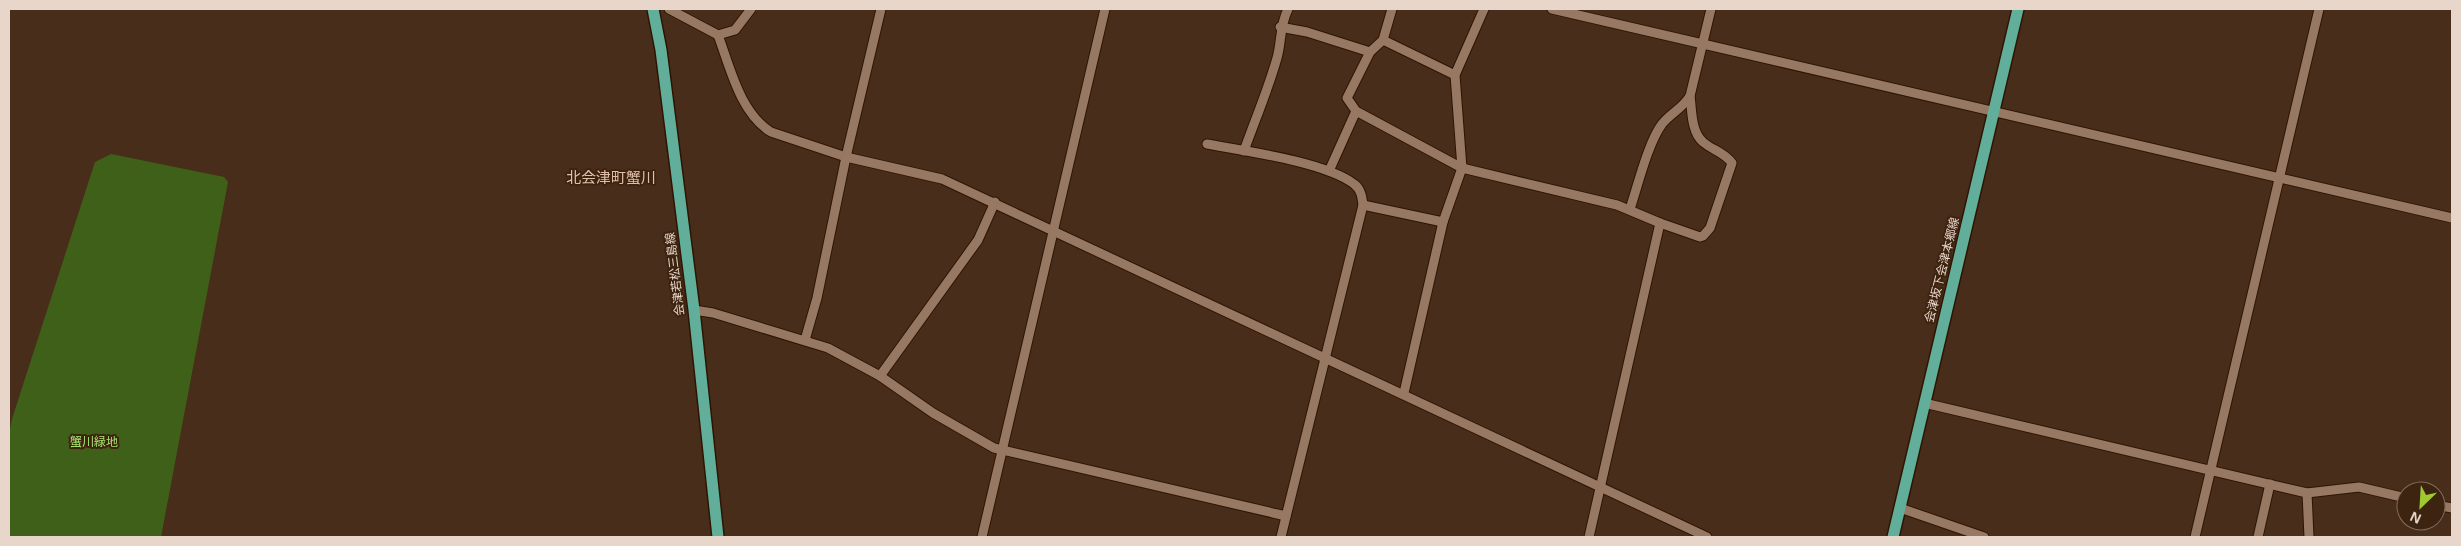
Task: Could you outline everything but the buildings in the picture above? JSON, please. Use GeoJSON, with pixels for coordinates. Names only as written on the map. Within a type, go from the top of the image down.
{"type":"FeatureCollection","features":[{"type":"Feature","properties":{"kind":"main road","name":"会津若松三島線"},"geometry":{"type":"LineString","coordinates":[[652,9],[661,50],[665,99],[694,310],[718,537]]}},
{"type":"Feature","properties":{"kind":"main road","name":"会津坂下会津本郷線"},"geometry":{"type":"LineString","coordinates":[[1893,537],[2018,9]]}},
{"type":"Feature","properties":{"kind":"street"},"geometry":{"type":"LineString","coordinates":[[669,9],[718,35],[739,90],[752,115],[761,126],[795,142],[846,157],[942,179],[995,202],[1707,537]]}},
{"type":"Feature","properties":{"kind":"street"},"geometry":{"type":"LineString","coordinates":[[718,35],[735,30],[751,9]]}},
{"type":"Feature","properties":{"kind":"street"},"geometry":{"type":"LineString","coordinates":[[805,340],[817,298],[846,157],[881,9]]}},
{"type":"Feature","properties":{"kind":"street"},"geometry":{"type":"LineString","coordinates":[[982,537],[1105,9]]}},
{"type":"Feature","properties":{"kind":"street"},"geometry":{"type":"LineString","coordinates":[[1244,151],[1278,55],[1280,27],[1288,9]]}},
{"type":"Feature","properties":{"kind":"street"},"geometry":{"type":"LineString","coordinates":[[1392,9],[1383,40],[1370,52],[1347,98],[1356,111],[1462,168],[1630,209],[1660,223],[1703,236],[1710,228],[1732,163],[1727,156],[1703,142],[1698,136],[1690,96]]}},
{"type":"Feature","properties":{"kind":"street"},"geometry":{"type":"LineString","coordinates":[[1404,393],[1443,222],[1462,168],[1456,75],[1484,9]]}},
{"type":"Feature","properties":{"kind":"street"},"geometry":{"type":"LineString","coordinates":[[1552,9],[2452,218]]}},
{"type":"Feature","properties":{"kind":"street"},"geometry":{"type":"LineString","coordinates":[[1630,209],[1647,157],[1661,125],[1690,96],[1711,9]]}},
{"type":"Feature","properties":{"kind":"street"},"geometry":{"type":"LineString","coordinates":[[2195,537],[2319,9]]}},
{"type":"Feature","properties":{"kind":"street"},"geometry":{"type":"LineString","coordinates":[[1280,27],[1326,37],[1370,52]]}},
{"type":"Feature","properties":{"kind":"street"},"geometry":{"type":"LineString","coordinates":[[1383,40],[1456,75]]}},
{"type":"Feature","properties":{"kind":"street"},"geometry":{"type":"LineString","coordinates":[[1330,171],[1356,111]]}},
{"type":"Feature","properties":{"kind":"street"},"geometry":{"type":"LineString","coordinates":[[1207,144],[1330,171],[1356,185],[1362,194],[1363,205],[1281,537]]}},
{"type":"Feature","properties":{"kind":"street"},"geometry":{"type":"LineString","coordinates":[[880,376],[978,240],[995,202]]}},
{"type":"Feature","properties":{"kind":"street"},"geometry":{"type":"LineString","coordinates":[[1363,205],[1443,222]]}},
{"type":"Feature","properties":{"kind":"street"},"geometry":{"type":"LineString","coordinates":[[1588,537],[1660,223]]}},
{"type":"Feature","properties":{"kind":"street"},"geometry":{"type":"LineString","coordinates":[[694,310],[713,312],[828,348],[880,376],[932,413],[994,448],[1286,516]]}},
{"type":"Feature","properties":{"kind":"street"},"geometry":{"type":"LineString","coordinates":[[1924,403],[2307,493],[2360,487],[2396,496]]}},
{"type":"Feature","properties":{"kind":"street"},"geometry":{"type":"LineString","coordinates":[[2258,537],[2270,484]]}},
{"type":"Feature","properties":{"kind":"street"},"geometry":{"type":"LineString","coordinates":[[2307,493],[2309,537]]}},
{"type":"Feature","properties":{"kind":"street"},"geometry":{"type":"LineString","coordinates":[[1900,508],[1984,537]]}},
{"type":"Feature","properties":{"kind":"green space","name":"蟹川緑地"},"geometry":{"type":"Polygon","coordinates":[[[111,154],[224,177],[228,182],[161,537],[9,537],[9,434],[12,419],[95,162],[111,154]]]}},
{"type":"Feature","properties":{"kind":"district","name":"北会津町蟹川"},"geometry":{"type":"Point","coordinates":[611,177]}}]}
